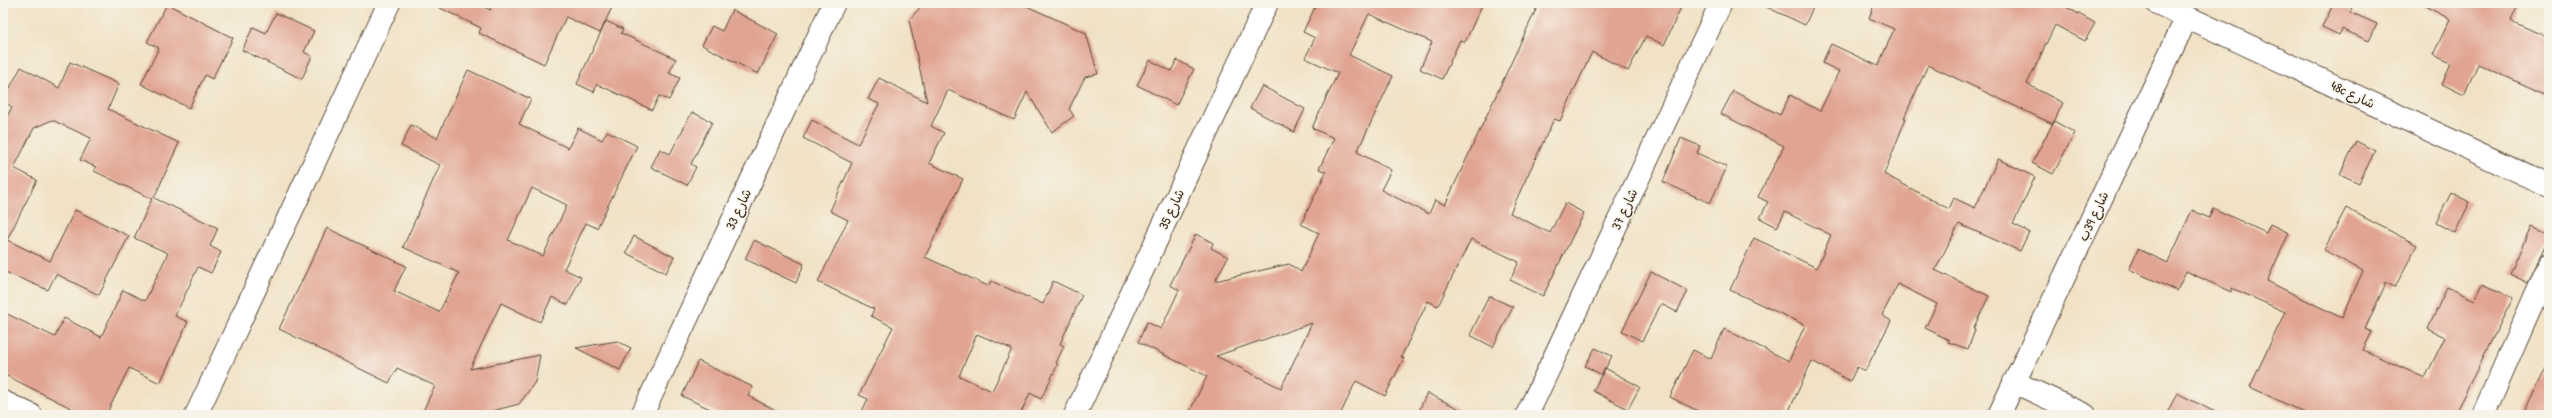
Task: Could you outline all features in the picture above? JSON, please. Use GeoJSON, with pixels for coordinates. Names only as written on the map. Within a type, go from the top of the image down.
{"type":"FeatureCollection","features":[{"type":"Feature","properties":{"kind":"street"},"geometry":{"type":"LineString","coordinates":[[196,415],[389,3]]}},
{"type":"Feature","properties":{"kind":"street","name":"شارع 33"},"geometry":{"type":"LineString","coordinates":[[642,415],[834,3]]}},
{"type":"Feature","properties":{"kind":"street","name":"شارع 35"},"geometry":{"type":"LineString","coordinates":[[1075,415],[1267,3]]}},
{"type":"Feature","properties":{"kind":"street","name":"شارع 37"},"geometry":{"type":"LineString","coordinates":[[1527,415],[1721,3]]}},
{"type":"Feature","properties":{"kind":"street","name":"48c شارع"},"geometry":{"type":"LineString","coordinates":[[2157,3],[2549,186]]}},
{"type":"Feature","properties":{"kind":"street","name":"شارع 39ب"},"geometry":{"type":"LineString","coordinates":[[1999,415],[2187,17]]}},
{"type":"Feature","properties":{"kind":"street"},"geometry":{"type":"LineString","coordinates":[[2483,415],[2549,265]]}},
{"type":"Feature","properties":{"kind":"street"},"geometry":{"type":"LineString","coordinates":[[2014,382],[2085,415]]}},
{"type":"Feature","properties":{"kind":"street"},"geometry":{"type":"LineString","coordinates":[[3,402],[31,415]]}},
{"type":"Feature","properties":{"kind":"building"},"geometry":{"type":"Polygon","coordinates":[[[430,3],[476,3],[490,10],[493,3],[614,3],[600,33],[566,17],[544,64],[479,33],[481,28],[430,3]]]}},
{"type":"Feature","properties":{"kind":"building"},"geometry":{"type":"Polygon","coordinates":[[[924,3],[1020,3],[1086,33],[1098,74],[1085,77],[1069,109],[1074,116],[1052,132],[1027,92],[1014,120],[948,90],[931,126],[944,133],[929,163],[963,179],[925,257],[988,286],[991,281],[1043,304],[1053,281],[1082,295],[1060,344],[1064,346],[1056,363],[1058,364],[1041,399],[1030,393],[1020,415],[860,415],[868,399],[859,395],[893,327],[871,316],[874,309],[818,282],[848,220],[830,211],[852,163],[803,138],[812,120],[858,144],[879,104],[868,99],[879,78],[927,102],[909,20],[924,3]],[[977,334],[959,376],[992,391],[1012,349],[977,334]]]}},
{"type":"Feature","properties":{"kind":"building"},"geometry":{"type":"Polygon","coordinates":[[[1317,3],[1483,3],[1465,42],[1460,40],[1442,79],[1420,69],[1432,42],[1369,14],[1349,55],[1393,76],[1357,152],[1391,170],[1381,190],[1429,214],[1435,200],[1445,205],[1539,3],[1683,3],[1664,45],[1646,36],[1628,71],[1592,52],[1560,121],[1554,119],[1510,213],[1550,233],[1565,203],[1584,213],[1543,296],[1510,280],[1519,262],[1471,239],[1438,306],[1428,301],[1401,357],[1404,358],[1385,396],[1356,381],[1340,415],[1188,415],[1207,376],[1138,342],[1147,322],[1161,329],[1179,290],[1170,285],[1196,234],[1213,243],[1211,248],[1228,257],[1215,281],[1289,264],[1301,272],[1319,233],[1301,224],[1326,172],[1319,169],[1334,138],[1312,128],[1338,73],[1305,58],[1315,38],[1303,32],[1317,3]],[[1312,323],[1216,356],[1281,388],[1312,323]]]}},
{"type":"Feature","properties":{"kind":"building"},"geometry":{"type":"Polygon","coordinates":[[[1758,3],[1815,3],[1805,25],[1758,3]]]}},
{"type":"Feature","properties":{"kind":"building"},"geometry":{"type":"Polygon","coordinates":[[[1875,3],[2059,3],[2095,23],[2085,41],[2055,25],[2027,84],[2063,103],[2053,124],[1928,65],[1904,118],[1906,118],[1884,174],[1949,209],[1954,198],[1975,208],[1998,159],[2035,177],[2013,224],[2029,232],[2020,251],[1959,224],[1935,270],[1989,296],[1973,329],[1975,330],[1968,349],[1948,342],[1949,340],[1925,328],[1937,304],[1898,284],[1882,315],[1891,321],[1865,371],[1857,367],[1850,381],[1812,361],[1787,415],[1706,415],[1670,397],[1693,350],[1711,359],[1724,329],[1789,361],[1805,325],[1730,290],[1754,238],[1817,268],[1831,235],[1785,212],[1777,227],[1760,218],[1768,202],[1758,197],[1784,146],[1721,114],[1733,91],[1780,115],[1790,95],[1820,111],[1839,71],[1822,63],[1831,44],[1878,66],[1894,29],[1869,18],[1875,3]]]}},
{"type":"Feature","properties":{"kind":"building"},"geometry":{"type":"Polygon","coordinates":[[[2334,3],[2354,3],[2350,12],[2377,24],[2369,41],[2342,29],[2339,35],[2322,27],[2334,3]]]}},
{"type":"Feature","properties":{"kind":"building"},"geometry":{"type":"Polygon","coordinates":[[[2419,3],[2519,3],[2511,21],[2549,38],[2549,96],[2478,64],[2464,95],[2442,84],[2451,63],[2433,55],[2450,19],[2419,3]]]}},
{"type":"Feature","properties":{"kind":"building"},"geometry":{"type":"Polygon","coordinates":[[[167,4],[233,38],[212,79],[205,75],[189,108],[141,84],[159,48],[147,42],[167,4]]]}},
{"type":"Feature","properties":{"kind":"building"},"geometry":{"type":"Polygon","coordinates":[[[732,10],[778,34],[758,74],[702,45],[712,26],[722,31],[732,10]]]}},
{"type":"Feature","properties":{"kind":"building"},"geometry":{"type":"Polygon","coordinates":[[[276,13],[314,31],[304,52],[312,56],[302,79],[242,50],[253,27],[266,33],[276,13]]]}},
{"type":"Feature","properties":{"kind":"building"},"geometry":{"type":"Polygon","coordinates":[[[606,21],[623,29],[621,33],[676,59],[669,73],[680,78],[669,100],[659,96],[652,110],[597,84],[594,92],[577,84],[606,21]]]}},
{"type":"Feature","properties":{"kind":"building"},"geometry":{"type":"Polygon","coordinates":[[[1150,60],[1171,71],[1177,60],[1194,69],[1176,105],[1137,85],[1150,60]]]}},
{"type":"Feature","properties":{"kind":"building"},"geometry":{"type":"Polygon","coordinates":[[[70,62],[119,84],[108,109],[179,143],[154,198],[218,228],[210,246],[221,252],[211,273],[198,267],[175,316],[188,322],[160,383],[129,368],[106,415],[85,415],[3,374],[3,312],[55,337],[64,318],[101,337],[123,290],[145,301],[168,253],[134,238],[152,199],[94,171],[96,167],[80,160],[91,138],[52,120],[34,128],[14,168],[37,180],[7,240],[50,261],[75,210],[129,236],[99,295],[56,274],[48,290],[3,271],[3,124],[12,107],[3,101],[21,67],[59,88],[70,62]]]}},
{"type":"Feature","properties":{"kind":"building"},"geometry":{"type":"Polygon","coordinates":[[[468,70],[531,99],[519,124],[568,148],[578,128],[602,140],[607,131],[637,146],[597,228],[586,223],[564,269],[581,277],[568,305],[552,297],[540,322],[501,303],[470,369],[540,355],[535,382],[519,404],[477,415],[421,415],[435,386],[397,368],[389,383],[279,329],[327,228],[406,266],[394,291],[439,312],[459,273],[403,247],[440,165],[401,146],[411,125],[437,138],[468,70]],[[532,188],[508,240],[543,256],[567,205],[532,188]]]}},
{"type":"Feature","properties":{"kind":"building"},"geometry":{"type":"Polygon","coordinates":[[[1262,86],[1305,109],[1294,132],[1250,108],[1262,86]]]}},
{"type":"Feature","properties":{"kind":"building"},"geometry":{"type":"Polygon","coordinates":[[[692,112],[712,122],[691,164],[696,167],[687,185],[651,167],[660,149],[670,154],[692,112]]]}},
{"type":"Feature","properties":{"kind":"building"},"geometry":{"type":"Polygon","coordinates":[[[2054,121],[2075,133],[2053,174],[2032,163],[2054,121]]]}},
{"type":"Feature","properties":{"kind":"building"},"geometry":{"type":"Polygon","coordinates":[[[1681,138],[1700,146],[1697,153],[1727,167],[1710,203],[1663,182],[1681,138]]]}},
{"type":"Feature","properties":{"kind":"building"},"geometry":{"type":"Polygon","coordinates":[[[2356,141],[2375,151],[2359,183],[2340,174],[2356,141]]]}},
{"type":"Feature","properties":{"kind":"building"},"geometry":{"type":"Polygon","coordinates":[[[2451,193],[2470,202],[2455,233],[2436,223],[2451,193]]]}},
{"type":"Feature","properties":{"kind":"building"},"geometry":{"type":"Polygon","coordinates":[[[2213,208],[2266,233],[2270,224],[2289,233],[2267,281],[2342,318],[2363,271],[2324,250],[2346,208],[2417,245],[2395,287],[2386,283],[2365,329],[2372,332],[2363,350],[2425,378],[2445,337],[2428,329],[2447,287],[2475,300],[2483,284],[2513,298],[2454,415],[2309,415],[2250,387],[2285,312],[2232,288],[2231,292],[2186,271],[2177,291],[2129,269],[2138,249],[2168,263],[2192,210],[2209,218],[2213,208]]]}},
{"type":"Feature","properties":{"kind":"building"},"geometry":{"type":"Polygon","coordinates":[[[2531,226],[2549,234],[2549,238],[2528,283],[2510,274],[2531,226]]]}},
{"type":"Feature","properties":{"kind":"building"},"geometry":{"type":"Polygon","coordinates":[[[634,236],[674,257],[666,273],[626,253],[634,236]]]}},
{"type":"Feature","properties":{"kind":"building"},"geometry":{"type":"Polygon","coordinates":[[[754,240],[804,264],[796,283],[745,259],[754,240]]]}},
{"type":"Feature","properties":{"kind":"building"},"geometry":{"type":"Polygon","coordinates":[[[1651,272],[1688,291],[1677,312],[1661,304],[1642,341],[1622,331],[1651,272]]]}},
{"type":"Feature","properties":{"kind":"building"},"geometry":{"type":"Polygon","coordinates":[[[1489,296],[1513,307],[1493,347],[1470,335],[1489,296]]]}},
{"type":"Feature","properties":{"kind":"building"},"geometry":{"type":"Polygon","coordinates":[[[617,341],[631,348],[620,370],[576,348],[617,341]]]}},
{"type":"Feature","properties":{"kind":"building"},"geometry":{"type":"Polygon","coordinates":[[[1595,348],[1612,356],[1602,375],[1585,366],[1595,348]]]}},
{"type":"Feature","properties":{"kind":"building"},"geometry":{"type":"Polygon","coordinates":[[[698,361],[753,387],[748,396],[785,415],[723,415],[682,396],[698,361]]]}},
{"type":"Feature","properties":{"kind":"building"},"geometry":{"type":"Polygon","coordinates":[[[2549,362],[2549,407],[2545,415],[2523,415],[2549,362]]]}},
{"type":"Feature","properties":{"kind":"building"},"geometry":{"type":"Polygon","coordinates":[[[1605,368],[1640,387],[1628,409],[1593,391],[1605,368]]]}},
{"type":"Feature","properties":{"kind":"building"},"geometry":{"type":"Polygon","coordinates":[[[1427,393],[1472,415],[1417,415],[1427,393]]]}},
{"type":"Feature","properties":{"kind":"building"},"geometry":{"type":"Polygon","coordinates":[[[2177,393],[2221,415],[2166,415],[2177,393]]]}}]}
